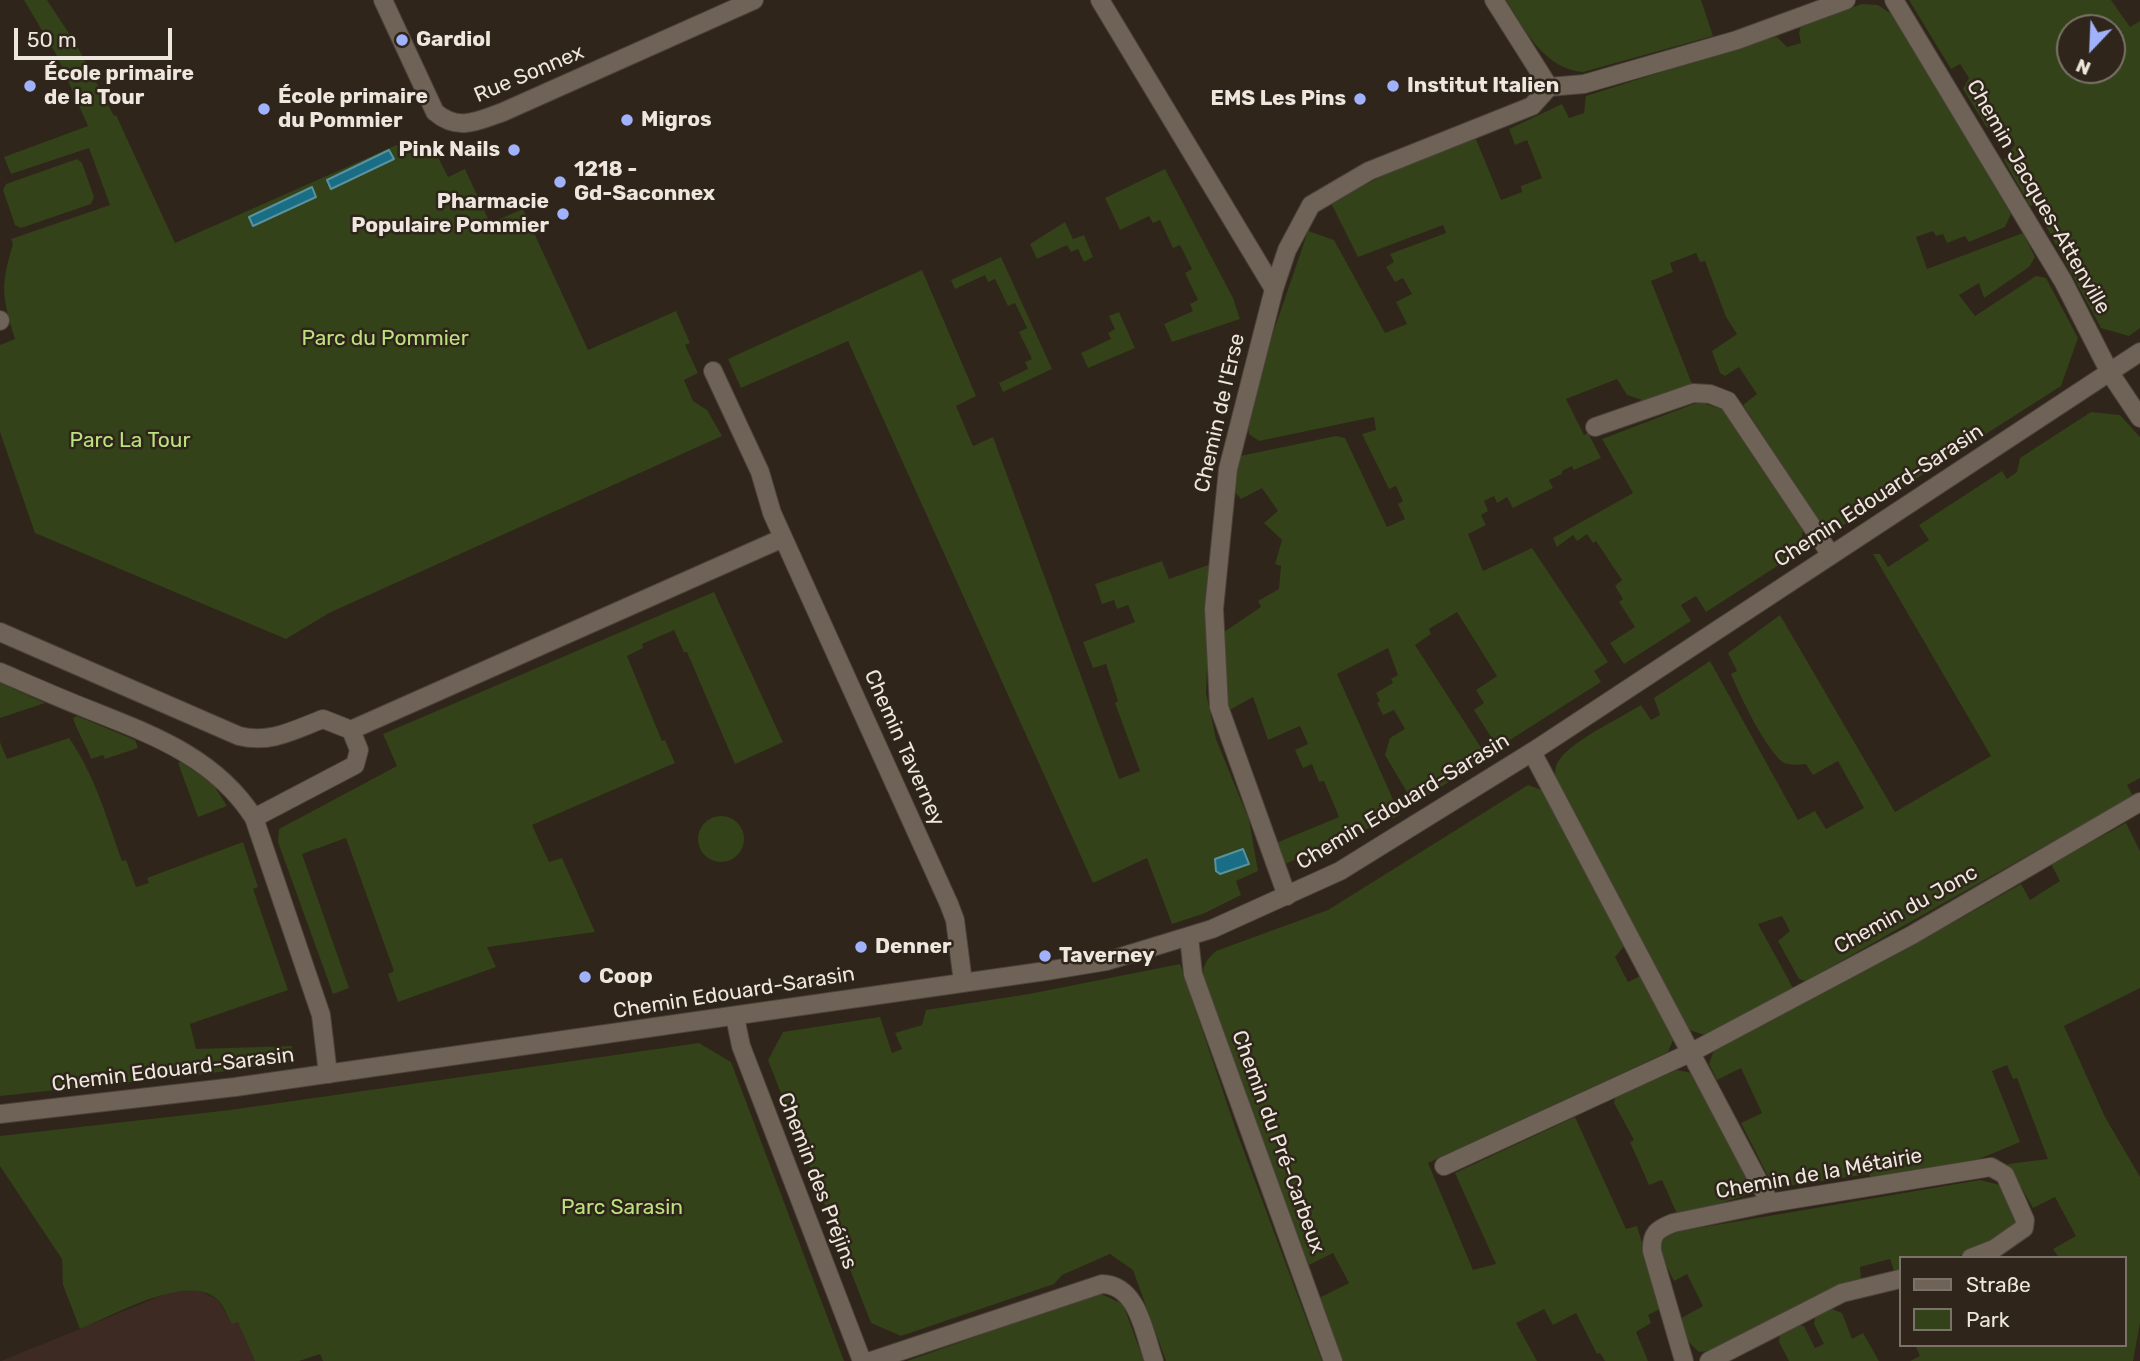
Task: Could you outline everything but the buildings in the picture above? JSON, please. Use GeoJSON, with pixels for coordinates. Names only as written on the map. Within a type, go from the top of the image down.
{"type":"FeatureCollection","features":[{"type":"Feature","properties":{"kind":"street","name":"Rue Sonnex"},"geometry":{"type":"LineString","coordinates":[[383,0],[435,112],[444,119],[461,124],[503,112],[754,0]]}},
{"type":"Feature","properties":{"kind":"street"},"geometry":{"type":"LineString","coordinates":[[1100,0],[1274,289]]}},
{"type":"Feature","properties":{"kind":"street"},"geometry":{"type":"LineString","coordinates":[[1494,0],[1549,87],[1584,84],[1725,43],[1846,0]]}},
{"type":"Feature","properties":{"kind":"street","name":"Chemin Jacques-Attenville"},"geometry":{"type":"LineString","coordinates":[[1894,0],[2063,281],[2110,373],[2140,418]]}},
{"type":"Feature","properties":{"kind":"street","name":"Chemin de l'Erse"},"geometry":{"type":"LineString","coordinates":[[1287,896],[1219,707],[1214,609],[1224,492],[1274,289],[1287,250],[1311,205],[1369,171],[1532,106],[1549,87]]}},
{"type":"Feature","properties":{"kind":"street","name":"Chemin Edouard-Sarasin"},"geometry":{"type":"LineString","coordinates":[[0,1114],[328,1074],[735,1017],[1107,961],[1189,937],[1340,871],[1532,752],[2140,352]]}},
{"type":"Feature","properties":{"kind":"street","name":"Chemin Taverney"},"geometry":{"type":"LineString","coordinates":[[713,371],[760,472],[783,538],[949,904],[955,920],[963,982]]}},
{"type":"Feature","properties":{"kind":"street"},"geometry":{"type":"LineString","coordinates":[[1595,427],[1693,393],[1710,394],[1728,401],[1831,555]]}},
{"type":"Feature","properties":{"kind":"street"},"geometry":{"type":"LineString","coordinates":[[0,632],[239,736],[256,740],[274,738],[323,719],[351,730],[783,538]]}},
{"type":"Feature","properties":{"kind":"street"},"geometry":{"type":"LineString","coordinates":[[0,672],[149,734],[194,756],[241,798],[254,818],[321,1015],[328,1074]]}},
{"type":"Feature","properties":{"kind":"street"},"geometry":{"type":"LineString","coordinates":[[254,818],[355,765],[359,750],[351,730]]}},
{"type":"Feature","properties":{"kind":"street"},"geometry":{"type":"LineString","coordinates":[[1532,752],[1770,1203]]}},
{"type":"Feature","properties":{"kind":"street","name":"Chemin du Jonc"},"geometry":{"type":"LineString","coordinates":[[1444,1166],[1692,1052],[1912,935],[2140,802]]}},
{"type":"Feature","properties":{"kind":"street","name":"Chemin du Pré-Carbeux"},"geometry":{"type":"LineString","coordinates":[[1189,937],[1193,974],[1333,1361]]}},
{"type":"Feature","properties":{"kind":"street","name":"Chemin des Préjins"},"geometry":{"type":"LineString","coordinates":[[735,1017],[741,1046],[862,1361]]}},
{"type":"Feature","properties":{"kind":"street","name":"Chemin de la Métairie"},"geometry":{"type":"LineString","coordinates":[[1684,1361],[1651,1251],[1658,1228],[1770,1203],[1992,1167],[2005,1175],[2025,1220],[2024,1228],[1994,1249],[1976,1256]]}},
{"type":"Feature","properties":{"kind":"street"},"geometry":{"type":"LineString","coordinates":[[1709,1361],[1842,1293],[1898,1279]]}},
{"type":"Feature","properties":{"kind":"street"},"geometry":{"type":"LineString","coordinates":[[871,1361],[1102,1284],[1114,1284],[1131,1297],[1154,1361]]}},
{"type":"Feature","properties":{"kind":"shaded area"},"geometry":{"type":"Polygon","coordinates":[[[197,1289],[218,1300],[232,1323],[238,1321],[255,1361],[1,1361],[173,1291],[197,1289]]]}},
{"type":"Feature","properties":{"kind":"green space"},"geometry":{"type":"Polygon","coordinates":[[[24,0],[47,0],[76,44],[114,116],[116,115],[175,243],[410,139],[436,153],[448,177],[465,169],[490,223],[523,209],[588,350],[676,311],[690,343],[685,345],[698,373],[684,380],[693,401],[707,410],[722,436],[329,613],[286,639],[35,533],[0,432],[0,345],[15,339],[4,292],[13,244],[11,239],[110,205],[89,148],[11,174],[4,157],[88,126],[56,54],[24,0]]]}},
{"type":"Feature","properties":{"kind":"green space"},"geometry":{"type":"Polygon","coordinates":[[[1506,0],[1701,0],[1713,36],[1583,72],[1557,64],[1547,56],[1528,35],[1506,0]]]}},
{"type":"Feature","properties":{"kind":"green space"},"geometry":{"type":"Polygon","coordinates":[[[1909,0],[2111,0],[2121,14],[2056,14],[2056,84],[2126,84],[2126,21],[2130,27],[2140,21],[2140,328],[2129,336],[2101,328],[2034,204],[2030,206],[2004,160],[2015,144],[2004,125],[1987,128],[1963,89],[1969,78],[1960,64],[1951,69],[1909,0]]]}},
{"type":"Feature","properties":{"kind":"green space"},"geometry":{"type":"Polygon","coordinates":[[[1862,4],[1878,5],[1893,15],[2011,214],[2005,227],[1969,242],[1965,236],[1947,243],[1943,234],[1936,236],[1933,231],[1916,237],[1927,269],[2023,233],[2035,257],[2029,267],[1984,298],[1979,283],[1959,295],[1975,316],[2036,276],[2046,278],[2078,338],[2061,386],[1842,526],[1819,521],[1743,405],[1757,394],[1739,367],[1725,376],[1720,373],[1712,351],[1737,334],[1726,317],[1705,261],[1700,262],[1696,253],[1670,263],[1673,272],[1651,281],[1692,384],[1645,401],[1627,395],[1617,379],[1566,399],[1584,435],[1588,433],[1601,458],[1574,470],[1572,466],[1562,471],[1562,474],[1549,480],[1553,488],[1513,508],[1507,497],[1497,503],[1494,496],[1484,501],[1488,511],[1481,515],[1486,525],[1468,534],[1483,571],[1532,548],[1608,662],[1594,671],[1601,682],[1502,745],[1493,740],[1474,710],[1484,703],[1476,690],[1497,676],[1457,612],[1429,629],[1431,634],[1415,645],[1487,757],[1418,802],[1411,799],[1385,755],[1390,738],[1405,729],[1394,710],[1383,715],[1377,703],[1380,701],[1376,693],[1393,683],[1391,679],[1398,675],[1388,648],[1337,674],[1400,815],[1285,864],[1276,843],[1339,817],[1324,781],[1319,782],[1312,764],[1303,768],[1295,750],[1308,744],[1300,726],[1268,740],[1253,697],[1228,711],[1223,686],[1224,632],[1261,607],[1258,601],[1279,589],[1281,566],[1275,564],[1282,540],[1264,523],[1278,511],[1262,488],[1241,499],[1233,490],[1240,456],[1336,436],[1345,438],[1387,527],[1405,519],[1398,504],[1403,501],[1396,486],[1389,489],[1362,434],[1376,430],[1374,417],[1259,441],[1249,434],[1248,425],[1272,336],[1308,231],[1334,240],[1385,333],[1407,324],[1396,302],[1412,294],[1403,278],[1395,282],[1386,267],[1394,262],[1390,254],[1446,233],[1443,225],[1358,257],[1331,203],[1405,164],[1476,139],[1501,200],[1522,192],[1521,186],[1542,178],[1527,140],[1515,145],[1509,129],[1562,104],[1569,118],[1584,113],[1586,96],[1764,39],[1777,37],[1787,47],[1801,43],[1801,26],[1862,4]]]}},
{"type":"Feature","properties":{"kind":"green space"},"geometry":{"type":"Polygon","coordinates":[[[77,159],[82,163],[94,197],[91,204],[21,228],[15,225],[3,190],[6,184],[77,159]]]}},
{"type":"Feature","properties":{"kind":"green space"},"geometry":{"type":"Polygon","coordinates":[[[1165,169],[1233,298],[1240,319],[1172,342],[1164,324],[1193,311],[1190,304],[1198,300],[1185,273],[1192,269],[1180,245],[1173,248],[1160,220],[1153,223],[1149,216],[1120,230],[1105,198],[1165,169]]]}},
{"type":"Feature","properties":{"kind":"green space"},"geometry":{"type":"Polygon","coordinates":[[[1065,222],[1073,239],[1084,235],[1093,257],[1084,262],[1078,249],[1071,252],[1067,245],[1037,259],[1030,244],[1065,222]]]}},
{"type":"Feature","properties":{"kind":"green space"},"geometry":{"type":"Polygon","coordinates":[[[1001,257],[1052,369],[1003,392],[999,383],[1028,369],[1025,362],[1032,359],[1019,332],[1027,328],[1015,303],[1008,306],[995,279],[988,282],[985,275],[955,289],[951,280],[1001,257]]]}},
{"type":"Feature","properties":{"kind":"green space"},"geometry":{"type":"Polygon","coordinates":[[[922,270],[976,396],[956,406],[973,446],[993,437],[1119,779],[1140,771],[1115,703],[1118,701],[1106,664],[1093,668],[1083,642],[1135,622],[1128,605],[1117,609],[1114,600],[1102,604],[1095,584],[1162,561],[1169,579],[1211,564],[1206,693],[1216,739],[1249,820],[1258,871],[1236,881],[1241,895],[1205,913],[1172,924],[1147,858],[1093,883],[848,341],[741,388],[728,359],[922,270]]]}},
{"type":"Feature","properties":{"kind":"green space"},"geometry":{"type":"Polygon","coordinates":[[[1119,312],[1135,348],[1088,368],[1081,353],[1111,339],[1108,333],[1115,329],[1109,316],[1119,312]]]}},
{"type":"Feature","properties":{"kind":"green space"},"geometry":{"type":"Polygon","coordinates":[[[1699,402],[1722,409],[1803,531],[1799,552],[1706,612],[1696,596],[1681,605],[1691,621],[1624,664],[1610,643],[1635,627],[1619,602],[1623,599],[1615,586],[1622,580],[1596,541],[1593,543],[1587,534],[1577,541],[1573,535],[1557,547],[1553,538],[1633,493],[1602,439],[1699,402]]]}},
{"type":"Feature","properties":{"kind":"green space"},"geometry":{"type":"Polygon","coordinates":[[[2091,412],[2120,415],[2140,437],[2140,778],[2127,785],[2133,796],[1806,981],[1799,979],[1778,941],[1790,931],[1782,916],[1758,924],[1793,988],[1705,1035],[1689,1030],[1556,781],[1555,773],[1559,760],[1585,738],[1641,705],[1651,720],[1660,715],[1654,698],[1710,661],[1798,820],[1815,811],[1826,829],[1864,808],[1838,761],[1813,775],[1806,764],[1789,764],[1780,760],[1759,731],[1735,684],[1731,674],[1737,671],[1728,653],[1780,615],[1895,812],[1991,756],[1873,554],[1880,554],[1888,567],[1929,540],[1919,525],[2002,471],[2007,479],[2017,472],[2020,458],[2091,412]]]}},
{"type":"Feature","properties":{"kind":"green space"},"geometry":{"type":"Polygon","coordinates":[[[714,592],[783,742],[735,764],[687,652],[684,652],[674,630],[642,644],[643,648],[627,656],[662,741],[665,740],[675,763],[532,825],[549,862],[562,858],[595,932],[487,947],[496,967],[398,1002],[388,974],[394,971],[346,838],[302,854],[349,988],[333,994],[278,842],[279,829],[397,766],[383,734],[714,592]]]}},
{"type":"Feature","properties":{"kind":"green space"},"geometry":{"type":"Polygon","coordinates":[[[0,683],[45,703],[0,718],[0,683]]]}},
{"type":"Feature","properties":{"kind":"green space"},"geometry":{"type":"Polygon","coordinates":[[[77,716],[135,740],[138,748],[105,759],[103,755],[91,759],[73,718],[77,716]]]}},
{"type":"Feature","properties":{"kind":"green space"},"geometry":{"type":"Polygon","coordinates":[[[69,738],[93,782],[122,861],[126,860],[136,887],[149,883],[147,878],[243,842],[258,887],[253,889],[288,990],[190,1024],[196,1049],[292,1046],[289,1062],[198,1075],[0,1096],[0,742],[7,759],[69,738]]]}},
{"type":"Feature","properties":{"kind":"green space"},"geometry":{"type":"Polygon","coordinates":[[[181,762],[213,784],[227,806],[198,817],[178,763],[181,762]]]}},
{"type":"Feature","properties":{"kind":"green space"},"geometry":{"type":"Polygon","coordinates":[[[1528,785],[1542,790],[1626,944],[1615,957],[1628,982],[1642,975],[1674,1038],[1668,1052],[1428,1163],[1473,1270],[1496,1264],[1455,1173],[1575,1117],[1626,1229],[1637,1226],[1662,1308],[1648,1315],[1651,1323],[1636,1332],[1648,1361],[1605,1361],[1600,1353],[1597,1354],[1576,1313],[1553,1325],[1544,1309],[1516,1323],[1537,1361],[1340,1361],[1317,1299],[1349,1283],[1333,1253],[1307,1266],[1203,980],[1204,967],[1216,951],[1328,910],[1528,785]]]}},
{"type":"Feature","properties":{"kind":"green space"},"geometry":{"type":"Polygon","coordinates":[[[721,816],[737,823],[744,839],[737,855],[721,862],[705,855],[698,839],[705,823],[721,816]]]}},
{"type":"Feature","properties":{"kind":"green space"},"geometry":{"type":"Polygon","coordinates":[[[2126,823],[2140,851],[2140,988],[2064,1026],[2105,1117],[2140,1177],[2140,1323],[2133,1361],[1910,1361],[1920,1356],[1916,1347],[2126,1347],[2126,1256],[2058,1256],[2053,1249],[2076,1236],[2055,1197],[2033,1208],[2008,1164],[2048,1159],[2017,1078],[2013,1079],[2007,1065],[1992,1071],[2020,1142],[1972,1162],[1871,1179],[1869,1174],[1786,1186],[1769,1178],[1741,1123],[1762,1113],[1741,1068],[1717,1080],[1709,1064],[1714,1050],[1912,946],[2021,884],[2030,900],[2060,881],[2051,864],[2126,823]]]}},
{"type":"Feature","properties":{"kind":"green space"},"geometry":{"type":"Polygon","coordinates":[[[1180,964],[1236,1130],[1322,1361],[1166,1361],[1133,1270],[1110,1254],[1062,1275],[1054,1284],[901,1336],[871,1323],[768,1060],[783,1032],[880,1017],[892,1053],[902,1049],[895,1033],[922,1025],[926,1010],[1029,994],[1180,964]]]}},
{"type":"Feature","properties":{"kind":"green space","name":"Parc Sarasin"},"geometry":{"type":"Polygon","coordinates":[[[699,1043],[731,1062],[844,1361],[323,1361],[320,1354],[299,1361],[255,1361],[238,1322],[232,1324],[218,1300],[205,1292],[189,1290],[130,1306],[80,1329],[63,1285],[62,1259],[0,1166],[0,1136],[230,1110],[699,1043]]]}},
{"type":"Feature","properties":{"kind":"green space"},"geometry":{"type":"Polygon","coordinates":[[[1677,1070],[1692,1073],[1751,1183],[1744,1196],[1678,1216],[1662,1180],[1649,1185],[1630,1142],[1634,1140],[1614,1103],[1615,1097],[1677,1070]]]}},
{"type":"Feature","properties":{"kind":"green space"},"geometry":{"type":"Polygon","coordinates":[[[1980,1180],[2000,1185],[2015,1206],[2015,1222],[2005,1236],[1959,1256],[1898,1256],[1898,1272],[1894,1271],[1890,1259],[1860,1267],[1861,1279],[1857,1285],[1714,1350],[1699,1352],[1688,1341],[1678,1320],[1703,1306],[1687,1274],[1674,1281],[1660,1253],[1663,1239],[1669,1233],[1980,1180]]]}},
{"type":"Feature","properties":{"kind":"green space"},"geometry":{"type":"Polygon","coordinates":[[[1099,1293],[1123,1304],[1144,1361],[907,1361],[1099,1293]]]}},
{"type":"Feature","properties":{"kind":"green space"},"geometry":{"type":"Polygon","coordinates":[[[1829,1308],[1842,1313],[1852,1339],[1863,1333],[1879,1361],[1789,1361],[1779,1342],[1780,1332],[1794,1324],[1804,1326],[1815,1348],[1824,1344],[1814,1324],[1816,1314],[1829,1308]]]}},
{"type":"Feature","properties":{"kind":"water"},"geometry":{"type":"Polygon","coordinates":[[[389,150],[394,159],[331,189],[327,180],[389,150]]]}},
{"type":"Feature","properties":{"kind":"water"},"geometry":{"type":"Polygon","coordinates":[[[312,187],[316,197],[253,226],[249,217],[312,187]]]}},
{"type":"Feature","properties":{"kind":"water"},"geometry":{"type":"Polygon","coordinates":[[[1243,849],[1249,864],[1220,874],[1216,871],[1215,859],[1243,849]]]}},
{"type":"Feature","properties":{"kind":"place","name":"Gardiol"},"geometry":{"type":"Point","coordinates":[402,40]}},
{"type":"Feature","properties":{"kind":"place","name":"École primaire de la Tour"},"geometry":{"type":"Point","coordinates":[30,86]}},
{"type":"Feature","properties":{"kind":"place","name":"Institut Italien"},"geometry":{"type":"Point","coordinates":[1393,86]}},
{"type":"Feature","properties":{"kind":"place","name":"EMS Les Pins"},"geometry":{"type":"Point","coordinates":[1360,99]}},
{"type":"Feature","properties":{"kind":"place","name":"École primaire du Pommier"},"geometry":{"type":"Point","coordinates":[264,109]}},
{"type":"Feature","properties":{"kind":"place","name":"Migros"},"geometry":{"type":"Point","coordinates":[627,120]}},
{"type":"Feature","properties":{"kind":"place","name":"Pink Nails"},"geometry":{"type":"Point","coordinates":[514,150]}},
{"type":"Feature","properties":{"kind":"place","name":"1218 - Gd-Saconnex"},"geometry":{"type":"Point","coordinates":[560,182]}},
{"type":"Feature","properties":{"kind":"place","name":"Pharmacie Populaire Pommier"},"geometry":{"type":"Point","coordinates":[563,214]}},
{"type":"Feature","properties":{"kind":"place","name":"Denner"},"geometry":{"type":"Point","coordinates":[861,947]}},
{"type":"Feature","properties":{"kind":"place","name":"Taverney"},"geometry":{"type":"Point","coordinates":[1045,956]}},
{"type":"Feature","properties":{"kind":"place","name":"Coop"},"geometry":{"type":"Point","coordinates":[585,977]}},
{"type":"Feature","properties":{"kind":"park label","name":"Parc du Pommier"},"geometry":{"type":"Point","coordinates":[385,339]}},
{"type":"Feature","properties":{"kind":"park label","name":"Parc La Tour"},"geometry":{"type":"Point","coordinates":[130,441]}}]}
